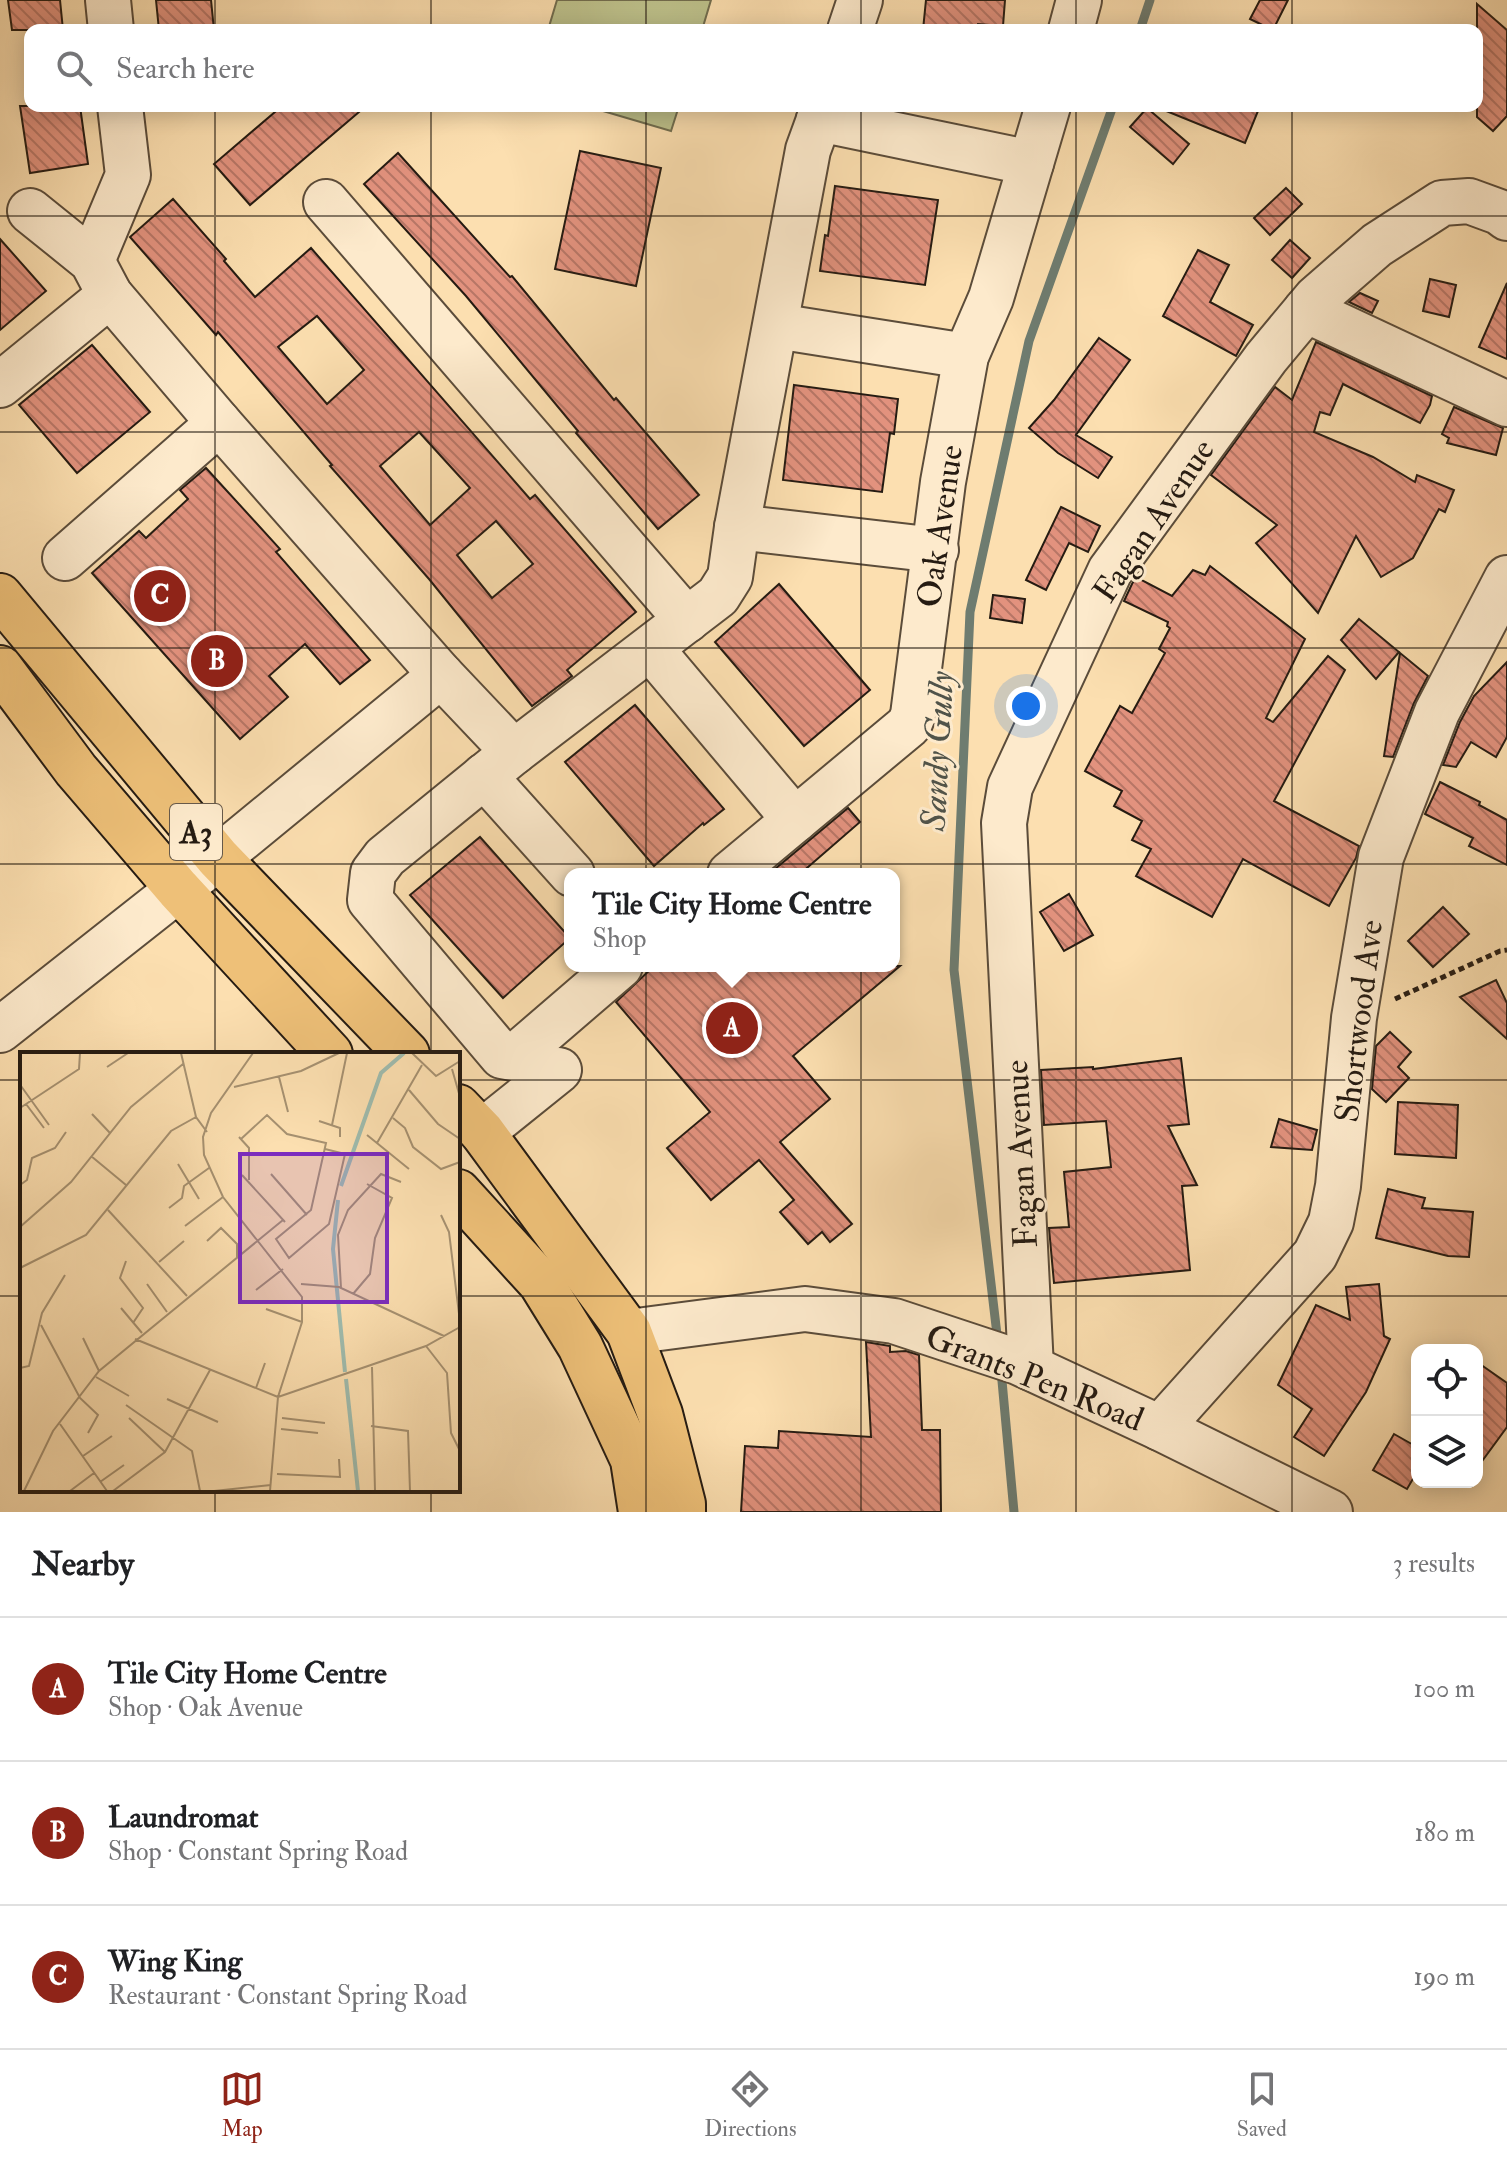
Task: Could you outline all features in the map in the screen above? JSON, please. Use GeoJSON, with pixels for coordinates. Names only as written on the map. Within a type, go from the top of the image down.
{"type":"FeatureCollection","features":[{"type":"Feature","properties":{"kind":"main road","name":"A3"},"geometry":{"type":"LineString","coordinates":[[0,596],[218,858],[405,1052]]}},
{"type":"Feature","properties":{"kind":"main road","name":"A3"},"geometry":{"type":"LineString","coordinates":[[0,668],[76,770],[178,889],[328,1052]]}},
{"type":"Feature","properties":{"kind":"main road"},"geometry":{"type":"LineString","coordinates":[[470,1120],[629,1332],[660,1414],[683,1512]]}},
{"type":"Feature","properties":{"kind":"main road"},"geometry":{"type":"LineString","coordinates":[[460,1194],[541,1283],[580,1346],[633,1460],[641,1512]]}},
{"type":"Feature","properties":{"kind":"street"},"geometry":{"type":"LineString","coordinates":[[108,0],[110,24]]}},
{"type":"Feature","properties":{"kind":"street"},"geometry":{"type":"LineString","coordinates":[[852,24],[860,0]]}},
{"type":"Feature","properties":{"kind":"street"},"geometry":{"type":"LineString","coordinates":[[1073,24],[1079,0]]}},
{"type":"Feature","properties":{"kind":"street"},"geometry":{"type":"LineString","coordinates":[[0,385],[101,278],[128,175],[121,112]]}},
{"type":"Feature","properties":{"kind":"street","name":"Oak Avenue"},"geometry":{"type":"LineString","coordinates":[[737,868],[909,725],[913,715],[943,482],[966,356],[991,298],[1046,112]]}},
{"type":"Feature","properties":{"kind":"street"},"geometry":{"type":"LineString","coordinates":[[613,972],[513,1058],[508,1059],[502,1056],[370,900],[373,873],[385,857],[499,764],[718,596],[730,577],[808,150],[821,113],[1031,163]]}},
{"type":"Feature","properties":{"kind":"street","name":"Fagan Avenue"},"geometry":{"type":"LineString","coordinates":[[1025,1365],[1004,823],[1010,787],[1110,571],[1266,358],[1316,298],[1377,245],[1442,203],[1469,201],[1507,218]]}},
{"type":"Feature","properties":{"kind":"street"},"geometry":{"type":"LineString","coordinates":[[326,202],[687,620]]}},
{"type":"Feature","properties":{"kind":"street"},"geometry":{"type":"LineString","coordinates":[[30,211],[101,278],[219,423],[441,675],[568,868]]}},
{"type":"Feature","properties":{"kind":"street"},"geometry":{"type":"LineString","coordinates":[[1306,310],[1507,404]]}},
{"type":"Feature","properties":{"kind":"street"},"geometry":{"type":"LineString","coordinates":[[776,326],[966,356]]}},
{"type":"Feature","properties":{"kind":"street"},"geometry":{"type":"LineString","coordinates":[[65,558],[219,423]]}},
{"type":"Feature","properties":{"kind":"street"},"geometry":{"type":"LineString","coordinates":[[737,527],[936,550]]}},
{"type":"Feature","properties":{"kind":"street","name":"Shortwood Ave"},"geometry":{"type":"LineString","coordinates":[[1160,1428],[1315,1255],[1331,1222],[1338,1186],[1354,1018],[1381,857],[1437,712],[1507,578]]}},
{"type":"Feature","properties":{"kind":"street"},"geometry":{"type":"LineString","coordinates":[[651,649],[795,820]]}},
{"type":"Feature","properties":{"kind":"street"},"geometry":{"type":"LineString","coordinates":[[0,1030],[218,858],[441,675]]}},
{"type":"Feature","properties":{"kind":"street"},"geometry":{"type":"LineString","coordinates":[[470,1120],[559,1070]]}},
{"type":"Feature","properties":{"kind":"street","name":"Grants Pen Road"},"geometry":{"type":"LineString","coordinates":[[629,1332],[805,1309],[894,1321],[1025,1365],[1330,1512]]}},
{"type":"Feature","properties":{"kind":"path"},"geometry":{"type":"LineString","coordinates":[[1354,1018],[1507,950]]}},
{"type":"Feature","properties":{"kind":"green space"},"geometry":{"type":"Polygon","coordinates":[[[557,0],[711,0],[704,24],[550,24],[557,0]]]}},
{"type":"Feature","properties":{"kind":"green space"},"geometry":{"type":"Polygon","coordinates":[[[606,112],[677,112],[671,131],[606,112]]]}},
{"type":"Feature","properties":{"kind":"building"},"geometry":{"type":"Polygon","coordinates":[[[8,0],[60,0],[62,24],[24,24],[24,30],[12,30],[8,0]]]}},
{"type":"Feature","properties":{"kind":"building"},"geometry":{"type":"Polygon","coordinates":[[[156,0],[211,0],[213,24],[158,24],[156,0]]]}},
{"type":"Feature","properties":{"kind":"building"},"geometry":{"type":"Polygon","coordinates":[[[926,0],[1005,0],[1003,24],[924,24],[926,0]]]}},
{"type":"Feature","properties":{"kind":"building"},"geometry":{"type":"Polygon","coordinates":[[[1260,0],[1288,0],[1276,24],[1260,24],[1250,19],[1260,0]]]}},
{"type":"Feature","properties":{"kind":"building"},"geometry":{"type":"Polygon","coordinates":[[[1477,4],[1507,30],[1507,116],[1493,131],[1477,117],[1477,112],[1483,112],[1483,24],[1477,24],[1477,4]]]}},
{"type":"Feature","properties":{"kind":"building"},"geometry":{"type":"Polygon","coordinates":[[[20,106],[24,106],[24,112],[81,112],[88,164],[30,173],[20,106]]]}},
{"type":"Feature","properties":{"kind":"building"},"geometry":{"type":"Polygon","coordinates":[[[275,112],[359,112],[250,205],[214,164],[275,112]]]}},
{"type":"Feature","properties":{"kind":"building"},"geometry":{"type":"Polygon","coordinates":[[[1143,112],[1152,112],[1189,144],[1173,164],[1130,127],[1143,112]]]}},
{"type":"Feature","properties":{"kind":"building"},"geometry":{"type":"Polygon","coordinates":[[[1169,112],[1258,112],[1245,143],[1169,112]]]}},
{"type":"Feature","properties":{"kind":"building"},"geometry":{"type":"Polygon","coordinates":[[[580,151],[661,168],[636,286],[555,269],[580,151]]]}},
{"type":"Feature","properties":{"kind":"building"},"geometry":{"type":"Polygon","coordinates":[[[398,153],[512,276],[614,400],[616,398],[699,495],[658,529],[466,296],[364,184],[398,153]]]}},
{"type":"Feature","properties":{"kind":"building"},"geometry":{"type":"Polygon","coordinates":[[[835,186],[938,200],[925,285],[820,271],[835,186]]]}},
{"type":"Feature","properties":{"kind":"building"},"geometry":{"type":"Polygon","coordinates":[[[1286,188],[1302,204],[1270,235],[1254,218],[1286,188]]]}},
{"type":"Feature","properties":{"kind":"building"},"geometry":{"type":"Polygon","coordinates":[[[173,199],[255,297],[311,248],[530,499],[535,495],[636,612],[567,670],[572,676],[532,706],[429,579],[218,332],[216,335],[130,237],[173,199]],[[317,316],[278,347],[327,404],[364,370],[317,316]],[[419,432],[380,466],[430,525],[470,488],[419,432]],[[496,521],[457,555],[492,598],[533,564],[496,521]]]}},
{"type":"Feature","properties":{"kind":"building"},"geometry":{"type":"Polygon","coordinates":[[[0,239],[46,291],[0,330],[0,239]]]}},
{"type":"Feature","properties":{"kind":"building"},"geometry":{"type":"Polygon","coordinates":[[[1290,240],[1310,258],[1292,278],[1272,260],[1290,240]]]}},
{"type":"Feature","properties":{"kind":"building"},"geometry":{"type":"Polygon","coordinates":[[[1198,250],[1229,265],[1210,302],[1253,325],[1236,356],[1163,316],[1198,250]]]}},
{"type":"Feature","properties":{"kind":"building"},"geometry":{"type":"Polygon","coordinates":[[[1430,279],[1456,285],[1449,317],[1423,311],[1430,279]]]}},
{"type":"Feature","properties":{"kind":"building"},"geometry":{"type":"Polygon","coordinates":[[[1507,283],[1507,359],[1479,347],[1507,283]]]}},
{"type":"Feature","properties":{"kind":"building"},"geometry":{"type":"Polygon","coordinates":[[[1360,293],[1378,301],[1372,313],[1349,302],[1360,293]]]}},
{"type":"Feature","properties":{"kind":"building"},"geometry":{"type":"Polygon","coordinates":[[[1099,338],[1130,360],[1076,435],[1112,457],[1098,478],[1058,453],[1029,428],[1054,400],[1099,338]]]}},
{"type":"Feature","properties":{"kind":"building"},"geometry":{"type":"Polygon","coordinates":[[[1316,342],[1432,396],[1420,423],[1343,384],[1330,415],[1320,412],[1314,432],[1373,457],[1415,482],[1417,475],[1454,490],[1445,512],[1439,509],[1413,558],[1381,577],[1356,536],[1318,613],[1256,543],[1277,525],[1211,475],[1275,387],[1292,400],[1316,342]]]}},
{"type":"Feature","properties":{"kind":"building"},"geometry":{"type":"Polygon","coordinates":[[[92,345],[150,412],[77,473],[19,405],[92,345]]]}},
{"type":"Feature","properties":{"kind":"building"},"geometry":{"type":"Polygon","coordinates":[[[794,385],[898,399],[882,492],[783,480],[794,385]]]}},
{"type":"Feature","properties":{"kind":"building"},"geometry":{"type":"Polygon","coordinates":[[[1454,407],[1503,428],[1496,455],[1447,443],[1449,438],[1442,434],[1454,407]]]}},
{"type":"Feature","properties":{"kind":"building"},"geometry":{"type":"Polygon","coordinates":[[[206,468],[280,549],[276,552],[370,660],[340,684],[305,644],[269,676],[288,697],[240,739],[92,573],[139,531],[146,538],[188,499],[180,490],[206,468]]]}},
{"type":"Feature","properties":{"kind":"building"},"geometry":{"type":"Polygon","coordinates":[[[1061,507],[1100,526],[1088,552],[1069,543],[1046,590],[1026,580],[1061,507]]]}},
{"type":"Feature","properties":{"kind":"building"},"geometry":{"type":"Polygon","coordinates":[[[1210,566],[1305,639],[1266,718],[1273,722],[1328,656],[1345,670],[1274,801],[1359,846],[1356,858],[1329,906],[1243,859],[1212,917],[1136,876],[1151,849],[1132,840],[1142,821],[1114,806],[1122,791],[1085,771],[1120,706],[1132,713],[1165,653],[1159,649],[1170,628],[1168,622],[1124,601],[1136,577],[1172,596],[1193,570],[1205,575],[1210,566]]]}},
{"type":"Feature","properties":{"kind":"building"},"geometry":{"type":"Polygon","coordinates":[[[779,584],[870,690],[804,746],[715,642],[779,584]]]}},
{"type":"Feature","properties":{"kind":"building"},"geometry":{"type":"Polygon","coordinates":[[[993,595],[1025,599],[1022,623],[990,618],[993,595]]]}},
{"type":"Feature","properties":{"kind":"building"},"geometry":{"type":"Polygon","coordinates":[[[1359,619],[1399,652],[1376,679],[1341,640],[1359,619]]]}},
{"type":"Feature","properties":{"kind":"building"},"geometry":{"type":"Polygon","coordinates":[[[1400,653],[1428,676],[1393,757],[1384,756],[1400,653]]]}},
{"type":"Feature","properties":{"kind":"building"},"geometry":{"type":"Polygon","coordinates":[[[1507,662],[1507,737],[1496,757],[1471,742],[1456,767],[1443,765],[1474,696],[1507,662]]]}},
{"type":"Feature","properties":{"kind":"building"},"geometry":{"type":"Polygon","coordinates":[[[635,705],[724,809],[703,823],[654,866],[565,762],[635,705]]]}},
{"type":"Feature","properties":{"kind":"building"},"geometry":{"type":"Polygon","coordinates":[[[1440,782],[1507,820],[1507,865],[1469,846],[1473,838],[1425,814],[1440,782]]]}},
{"type":"Feature","properties":{"kind":"building"},"geometry":{"type":"Polygon","coordinates":[[[848,808],[860,822],[807,868],[776,868],[848,808]]]}},
{"type":"Feature","properties":{"kind":"building"},"geometry":{"type":"Polygon","coordinates":[[[480,837],[564,931],[564,943],[503,998],[410,895],[480,837]]]}},
{"type":"Feature","properties":{"kind":"building"},"geometry":{"type":"Polygon","coordinates":[[[1069,894],[1093,935],[1064,951],[1040,912],[1069,894]]]}},
{"type":"Feature","properties":{"kind":"building"},"geometry":{"type":"Polygon","coordinates":[[[1443,907],[1469,934],[1433,967],[1408,941],[1443,907]]]}},
{"type":"Feature","properties":{"kind":"building"},"geometry":{"type":"Polygon","coordinates":[[[648,972],[893,972],[793,1056],[830,1099],[780,1142],[852,1224],[830,1242],[822,1232],[808,1244],[780,1212],[794,1200],[759,1160],[711,1200],[667,1148],[710,1112],[616,1002],[648,972]]]}},
{"type":"Feature","properties":{"kind":"building"},"geometry":{"type":"Polygon","coordinates":[[[1496,980],[1507,1003],[1507,1039],[1460,997],[1496,980]]]}},
{"type":"Feature","properties":{"kind":"building"},"geometry":{"type":"Polygon","coordinates":[[[1390,1032],[1411,1052],[1398,1067],[1409,1078],[1386,1102],[1372,1089],[1376,1046],[1390,1032]]]}},
{"type":"Feature","properties":{"kind":"building"},"geometry":{"type":"Polygon","coordinates":[[[1181,1058],[1189,1124],[1168,1126],[1197,1185],[1182,1186],[1190,1270],[1054,1283],[1049,1228],[1069,1227],[1064,1172],[1111,1167],[1106,1121],[1044,1125],[1041,1070],[1093,1069],[1181,1058]]]}},
{"type":"Feature","properties":{"kind":"building"},"geometry":{"type":"Polygon","coordinates":[[[1398,1102],[1458,1105],[1456,1158],[1395,1154],[1398,1102]]]}},
{"type":"Feature","properties":{"kind":"building"},"geometry":{"type":"Polygon","coordinates":[[[1279,1119],[1317,1130],[1312,1150],[1271,1147],[1279,1119]]]}},
{"type":"Feature","properties":{"kind":"building"},"geometry":{"type":"Polygon","coordinates":[[[1388,1189],[1425,1198],[1422,1208],[1473,1212],[1469,1257],[1448,1256],[1376,1238],[1388,1189]]]}},
{"type":"Feature","properties":{"kind":"building"},"geometry":{"type":"Polygon","coordinates":[[[1379,1284],[1384,1336],[1390,1339],[1366,1392],[1324,1456],[1294,1437],[1312,1409],[1278,1385],[1316,1305],[1350,1320],[1346,1287],[1379,1284]]]}},
{"type":"Feature","properties":{"kind":"building"},"geometry":{"type":"Polygon","coordinates":[[[866,1342],[890,1346],[890,1352],[906,1351],[919,1355],[922,1430],[940,1430],[941,1512],[741,1512],[745,1446],[778,1448],[779,1431],[871,1437],[866,1342]]]}},
{"type":"Feature","properties":{"kind":"building"},"geometry":{"type":"Polygon","coordinates":[[[1483,1366],[1507,1383],[1507,1427],[1483,1460],[1483,1366]]]}},
{"type":"Feature","properties":{"kind":"building"},"geometry":{"type":"Polygon","coordinates":[[[1394,1434],[1411,1444],[1411,1482],[1407,1489],[1373,1470],[1394,1434]]]}},
{"type":"Feature","properties":{"kind":"waterway","name":"Sandy Gully"},"geometry":{"type":"LineString","coordinates":[[1142,24],[1150,0]]}},
{"type":"Feature","properties":{"kind":"waterway","name":"Sandy Gully"},"geometry":{"type":"LineString","coordinates":[[998,1343],[954,970],[970,612],[1029,341],[1111,112]]}},
{"type":"Feature","properties":{"kind":"waterway","name":"Sandy Gully"},"geometry":{"type":"LineString","coordinates":[[1001,1370],[1014,1512]]}},
{"type":"Feature","properties":{"kind":"place","name":"Wing King"},"geometry":{"type":"Point","coordinates":[160,596]}},
{"type":"Feature","properties":{"kind":"place","name":"Laundromat"},"geometry":{"type":"Point","coordinates":[217,661]}},
{"type":"Feature","properties":{"kind":"place","name":"Tile City Home Centre"},"geometry":{"type":"Point","coordinates":[732,1028]}}]}
